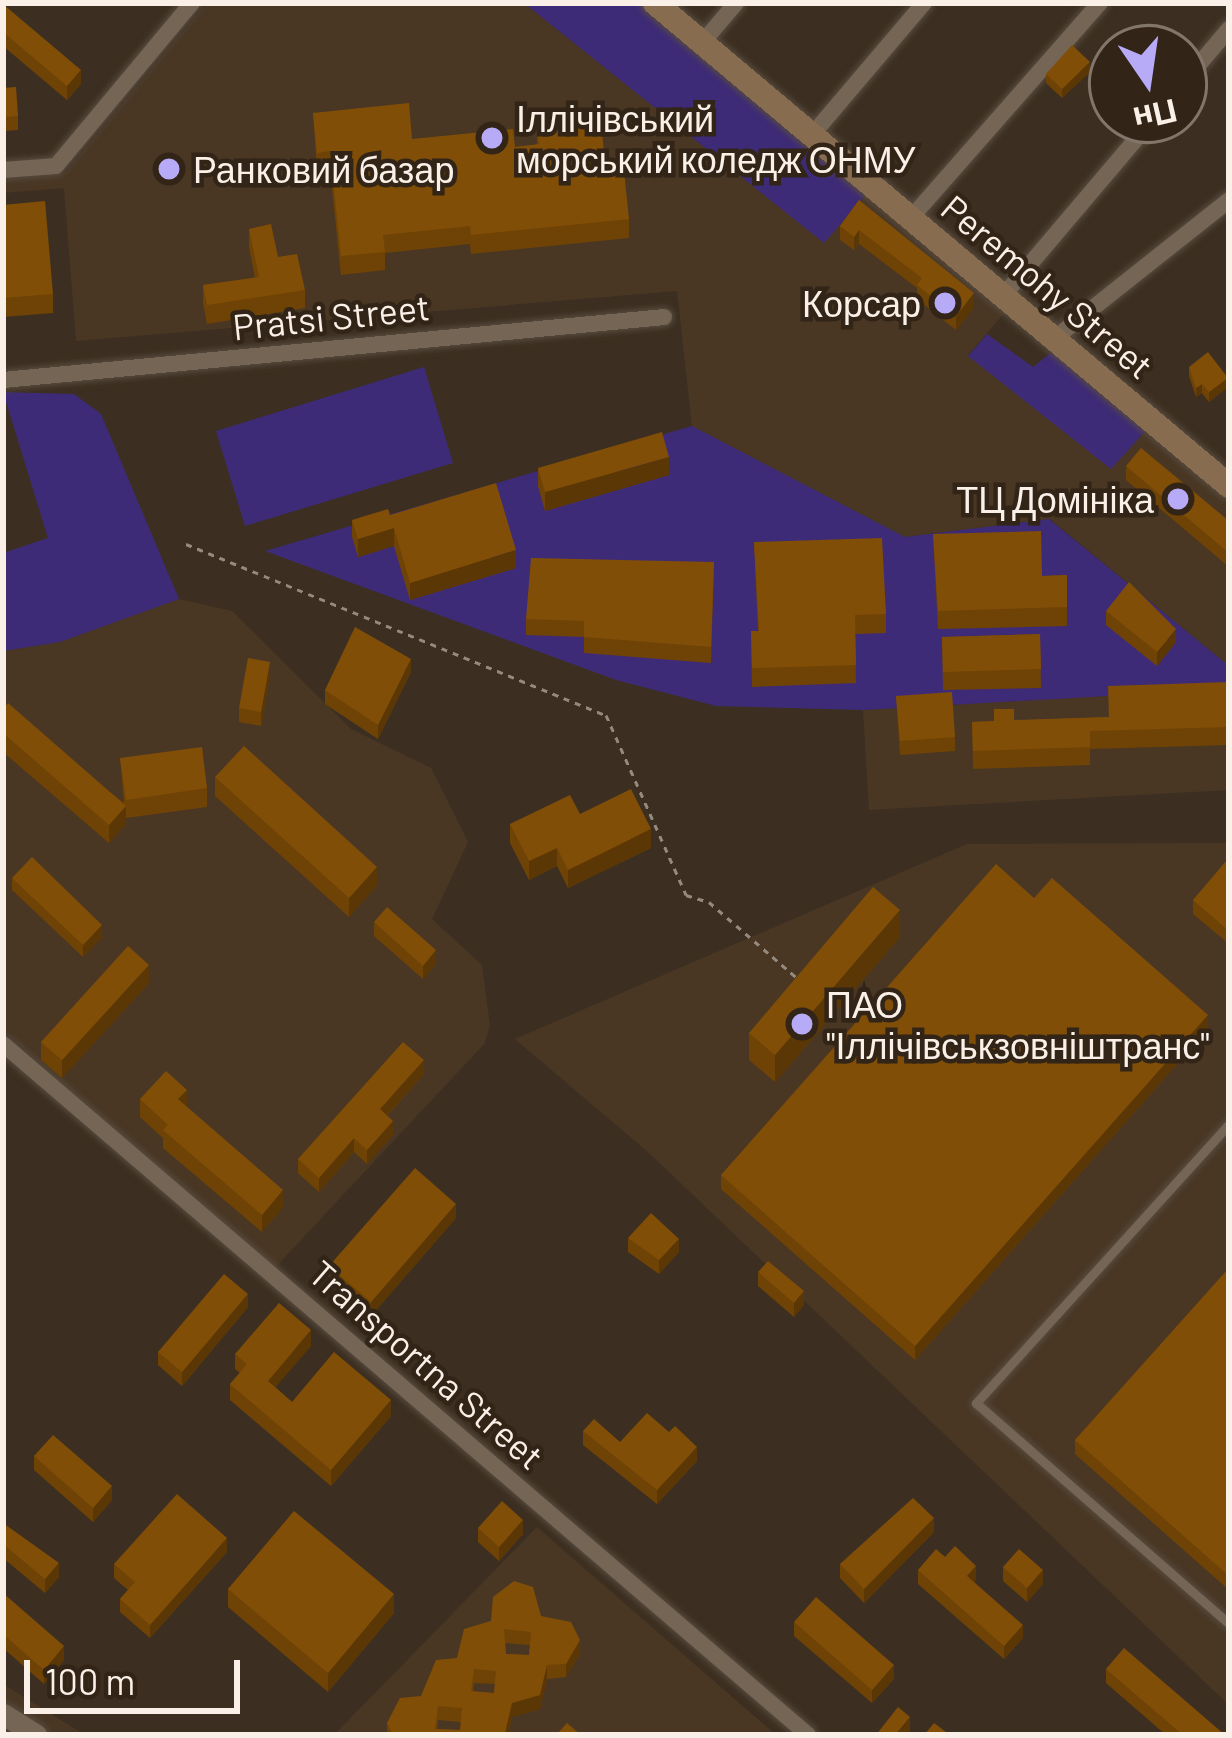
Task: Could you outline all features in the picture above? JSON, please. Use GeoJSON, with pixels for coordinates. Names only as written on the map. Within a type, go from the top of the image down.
{"type":"FeatureCollection","features":[{"type":"Feature","properties":{"kind":"main road","name":"Peremohy Street"},"geometry":{"type":"LineString","coordinates":[[655,3],[1003,296],[1224,474]]}},
{"type":"Feature","properties":{"kind":"street"},"geometry":{"type":"LineString","coordinates":[[3,170],[56,166],[192,3]]}},
{"type":"Feature","properties":{"kind":"street"},"geometry":{"type":"LineString","coordinates":[[702,43],[736,3]]}},
{"type":"Feature","properties":{"kind":"street"},"geometry":{"type":"LineString","coordinates":[[812,135],[925,3]]}},
{"type":"Feature","properties":{"kind":"street"},"geometry":{"type":"LineString","coordinates":[[910,219],[1100,3]]}},
{"type":"Feature","properties":{"kind":"street"},"geometry":{"type":"LineString","coordinates":[[1208,53],[1229,28]]}},
{"type":"Feature","properties":{"kind":"street"},"geometry":{"type":"LineString","coordinates":[[1003,296],[1132,144]]}},
{"type":"Feature","properties":{"kind":"street"},"geometry":{"type":"LineString","coordinates":[[1055,338],[1229,200]]}},
{"type":"Feature","properties":{"kind":"street","name":"Pratsi Street"},"geometry":{"type":"LineString","coordinates":[[3,380],[664,317]]}},
{"type":"Feature","properties":{"kind":"street","name":"Transportna Street"},"geometry":{"type":"LineString","coordinates":[[3,1044],[808,1735]]}},
{"type":"Feature","properties":{"kind":"street"},"geometry":{"type":"LineString","coordinates":[[3,1714],[37,1735]]}},
{"type":"Feature","properties":{"kind":"lane"},"geometry":{"type":"LineString","coordinates":[[1228,1128],[976,1403],[1229,1624]]}},
{"type":"Feature","properties":{"kind":"path"},"geometry":{"type":"LineString","coordinates":[[186,544],[606,715],[686,895],[709,902],[810,989]]}},
{"type":"Feature","properties":{"kind":"shaded area"},"geometry":{"type":"Polygon","coordinates":[[[207,3],[524,3],[824,242],[870,190],[1007,310],[968,355],[1111,468],[1150,426],[1229,498],[1229,666],[1050,519],[905,537],[692,426],[677,291],[76,341],[64,188],[3,193],[3,179],[66,172],[207,3]]]}},
{"type":"Feature","properties":{"kind":"shaded area"},"geometry":{"type":"Polygon","coordinates":[[[524,3],[640,3],[870,190],[824,243],[524,3]]]}},
{"type":"Feature","properties":{"kind":"shaded area"},"geometry":{"type":"Polygon","coordinates":[[[987,334],[1033,367],[1053,351],[1150,426],[1111,469],[968,356],[987,334]]]}},
{"type":"Feature","properties":{"kind":"shaded area"},"geometry":{"type":"Polygon","coordinates":[[[424,367],[453,463],[245,526],[216,431],[424,367]]]}},
{"type":"Feature","properties":{"kind":"shaded area"},"geometry":{"type":"Polygon","coordinates":[[[3,392],[74,394],[101,414],[179,599],[60,642],[3,651],[3,553],[48,538],[3,392]]]}},
{"type":"Feature","properties":{"kind":"shaded area"},"geometry":{"type":"Polygon","coordinates":[[[692,426],[905,537],[1049,519],[1229,666],[1229,689],[863,710],[716,706],[616,680],[265,551],[692,426]]]}},
{"type":"Feature","properties":{"kind":"shaded area"},"geometry":{"type":"Polygon","coordinates":[[[179,599],[232,611],[351,729],[431,768],[468,842],[432,919],[482,965],[490,1026],[484,1044],[271,1272],[3,1030],[3,651],[60,642],[179,599]]]}},
{"type":"Feature","properties":{"kind":"shaded area"},"geometry":{"type":"Polygon","coordinates":[[[1229,689],[1229,790],[869,810],[863,710],[1229,689]]]}},
{"type":"Feature","properties":{"kind":"shaded area"},"geometry":{"type":"Polygon","coordinates":[[[1229,843],[1229,1705],[649,1153],[515,1039],[967,844],[1229,843]]]}},
{"type":"Feature","properties":{"kind":"shaded area"},"geometry":{"type":"Polygon","coordinates":[[[537,1527],[776,1735],[334,1735],[537,1527]]]}},
{"type":"Feature","properties":{"kind":"shaded area"},"geometry":{"type":"Polygon","coordinates":[[[3,1684],[85,1735],[3,1735],[3,1684]]]}},
{"type":"Feature","properties":{"kind":"building"},"geometry":{"type":"Polygon","coordinates":[[[4,5],[81,70],[67,86],[3,32],[4,5]]]}},
{"type":"Feature","properties":{"kind":"building"},"geometry":{"type":"Polygon","coordinates":[[[1072,45],[1088,60],[1062,89],[1046,74],[1072,45]]]}},
{"type":"Feature","properties":{"kind":"building"},"geometry":{"type":"Polygon","coordinates":[[[16,87],[18,116],[3,117],[3,88],[16,87]]]}},
{"type":"Feature","properties":{"kind":"building"},"geometry":{"type":"Polygon","coordinates":[[[409,103],[412,139],[513,129],[515,147],[539,144],[537,126],[601,120],[606,173],[624,171],[629,219],[471,235],[470,226],[383,235],[385,252],[341,256],[330,151],[317,153],[313,113],[409,103]]]}},
{"type":"Feature","properties":{"kind":"building"},"geometry":{"type":"Polygon","coordinates":[[[859,200],[974,293],[956,316],[917,285],[922,278],[859,230],[854,237],[840,226],[859,200]]]}},
{"type":"Feature","properties":{"kind":"building"},"geometry":{"type":"Polygon","coordinates":[[[45,201],[53,294],[3,298],[3,205],[45,201]]]}},
{"type":"Feature","properties":{"kind":"building"},"geometry":{"type":"Polygon","coordinates":[[[271,224],[278,257],[297,254],[305,290],[207,305],[203,285],[259,277],[249,229],[271,224]]]}},
{"type":"Feature","properties":{"kind":"building"},"geometry":{"type":"Polygon","coordinates":[[[1208,352],[1228,378],[1209,392],[1202,384],[1196,388],[1189,367],[1208,352]]]}},
{"type":"Feature","properties":{"kind":"building"},"geometry":{"type":"Polygon","coordinates":[[[662,432],[669,457],[545,492],[538,468],[662,432]]]}},
{"type":"Feature","properties":{"kind":"building"},"geometry":{"type":"Polygon","coordinates":[[[1141,448],[1229,521],[1229,553],[1126,466],[1141,448]]]}},
{"type":"Feature","properties":{"kind":"building"},"geometry":{"type":"Polygon","coordinates":[[[496,483],[516,550],[410,583],[394,528],[358,539],[352,520],[388,509],[390,515],[496,483]]]}},
{"type":"Feature","properties":{"kind":"building"},"geometry":{"type":"Polygon","coordinates":[[[1041,531],[1042,576],[1067,575],[1067,607],[938,611],[933,534],[1041,531]]]}},
{"type":"Feature","properties":{"kind":"building"},"geometry":{"type":"Polygon","coordinates":[[[882,538],[886,614],[855,615],[856,665],[752,668],[751,631],[759,631],[754,542],[882,538]]]}},
{"type":"Feature","properties":{"kind":"building"},"geometry":{"type":"Polygon","coordinates":[[[531,558],[714,562],[711,647],[584,637],[584,621],[526,619],[531,558]]]}},
{"type":"Feature","properties":{"kind":"building"},"geometry":{"type":"Polygon","coordinates":[[[1129,582],[1176,629],[1157,652],[1106,611],[1129,582]]]}},
{"type":"Feature","properties":{"kind":"building"},"geometry":{"type":"Polygon","coordinates":[[[355,627],[411,659],[378,725],[325,690],[355,627]]]}},
{"type":"Feature","properties":{"kind":"building"},"geometry":{"type":"Polygon","coordinates":[[[1040,634],[1041,669],[943,672],[942,637],[1040,634]]]}},
{"type":"Feature","properties":{"kind":"building"},"geometry":{"type":"Polygon","coordinates":[[[248,658],[270,662],[261,712],[239,708],[248,658]]]}},
{"type":"Feature","properties":{"kind":"building"},"geometry":{"type":"Polygon","coordinates":[[[1229,682],[1229,727],[1090,731],[1090,747],[973,751],[972,722],[994,721],[994,709],[1014,709],[1014,720],[1109,717],[1108,686],[1229,682]]]}},
{"type":"Feature","properties":{"kind":"building"},"geometry":{"type":"Polygon","coordinates":[[[952,692],[955,737],[900,741],[896,696],[952,692]]]}},
{"type":"Feature","properties":{"kind":"building"},"geometry":{"type":"Polygon","coordinates":[[[8,703],[126,806],[109,825],[3,733],[3,709],[8,703]]]}},
{"type":"Feature","properties":{"kind":"building"},"geometry":{"type":"Polygon","coordinates":[[[244,746],[377,867],[349,898],[215,777],[244,746]]]}},
{"type":"Feature","properties":{"kind":"building"},"geometry":{"type":"Polygon","coordinates":[[[202,747],[207,788],[126,800],[120,758],[202,747]]]}},
{"type":"Feature","properties":{"kind":"building"},"geometry":{"type":"Polygon","coordinates":[[[631,789],[651,829],[568,870],[557,848],[529,861],[510,824],[570,795],[580,814],[631,789]]]}},
{"type":"Feature","properties":{"kind":"building"},"geometry":{"type":"Polygon","coordinates":[[[32,857],[102,925],[83,945],[12,878],[32,857]]]}},
{"type":"Feature","properties":{"kind":"building"},"geometry":{"type":"Polygon","coordinates":[[[1229,862],[1229,931],[1193,900],[1229,862]]]}},
{"type":"Feature","properties":{"kind":"building"},"geometry":{"type":"Polygon","coordinates":[[[996,864],[1034,898],[1052,878],[1208,1015],[915,1346],[721,1175],[996,864]]]}},
{"type":"Feature","properties":{"kind":"building"},"geometry":{"type":"Polygon","coordinates":[[[873,887],[900,910],[775,1055],[749,1033],[873,887]]]}},
{"type":"Feature","properties":{"kind":"building"},"geometry":{"type":"Polygon","coordinates":[[[387,907],[436,950],[423,966],[374,922],[387,907]]]}},
{"type":"Feature","properties":{"kind":"building"},"geometry":{"type":"Polygon","coordinates":[[[128,946],[149,965],[62,1060],[41,1042],[128,946]]]}},
{"type":"Feature","properties":{"kind":"building"},"geometry":{"type":"Polygon","coordinates":[[[403,1042],[424,1060],[380,1109],[393,1121],[367,1150],[354,1138],[319,1178],[298,1159],[403,1042]]]}},
{"type":"Feature","properties":{"kind":"building"},"geometry":{"type":"Polygon","coordinates":[[[166,1071],[187,1090],[178,1099],[283,1190],[262,1215],[163,1130],[168,1125],[140,1099],[166,1071]]]}},
{"type":"Feature","properties":{"kind":"building"},"geometry":{"type":"Polygon","coordinates":[[[415,1168],[456,1204],[371,1302],[329,1266],[415,1168]]]}},
{"type":"Feature","properties":{"kind":"building"},"geometry":{"type":"Polygon","coordinates":[[[651,1213],[679,1239],[659,1260],[628,1238],[651,1213]]]}},
{"type":"Feature","properties":{"kind":"building"},"geometry":{"type":"Polygon","coordinates":[[[768,1261],[804,1291],[794,1303],[758,1272],[768,1261]]]}},
{"type":"Feature","properties":{"kind":"building"},"geometry":{"type":"Polygon","coordinates":[[[1229,1268],[1229,1576],[1075,1440],[1229,1268]]]}},
{"type":"Feature","properties":{"kind":"building"},"geometry":{"type":"Polygon","coordinates":[[[224,1274],[248,1294],[182,1372],[158,1352],[224,1274]]]}},
{"type":"Feature","properties":{"kind":"building"},"geometry":{"type":"Polygon","coordinates":[[[279,1303],[311,1330],[268,1381],[292,1402],[334,1352],[391,1400],[331,1470],[230,1384],[247,1364],[235,1354],[279,1303]]]}},
{"type":"Feature","properties":{"kind":"building"},"geometry":{"type":"Polygon","coordinates":[[[647,1413],[669,1432],[675,1426],[697,1447],[657,1490],[583,1431],[594,1419],[620,1442],[647,1413]]]}},
{"type":"Feature","properties":{"kind":"building"},"geometry":{"type":"Polygon","coordinates":[[[53,1435],[112,1486],[93,1508],[34,1456],[53,1435]]]}},
{"type":"Feature","properties":{"kind":"building"},"geometry":{"type":"Polygon","coordinates":[[[177,1494],[227,1538],[150,1625],[120,1599],[135,1582],[114,1564],[177,1494]]]}},
{"type":"Feature","properties":{"kind":"building"},"geometry":{"type":"Polygon","coordinates":[[[913,1498],[934,1518],[864,1589],[840,1564],[913,1498]]]}},
{"type":"Feature","properties":{"kind":"building"},"geometry":{"type":"Polygon","coordinates":[[[502,1501],[523,1520],[499,1547],[478,1528],[502,1501]]]}},
{"type":"Feature","properties":{"kind":"building"},"geometry":{"type":"Polygon","coordinates":[[[294,1511],[394,1594],[328,1673],[228,1589],[294,1511]]]}},
{"type":"Feature","properties":{"kind":"building"},"geometry":{"type":"Polygon","coordinates":[[[3,1523],[59,1563],[45,1579],[3,1544],[3,1523]]]}},
{"type":"Feature","properties":{"kind":"building"},"geometry":{"type":"Polygon","coordinates":[[[955,1546],[976,1566],[967,1576],[1023,1625],[1004,1646],[918,1570],[936,1549],[945,1557],[955,1546]]]}},
{"type":"Feature","properties":{"kind":"building"},"geometry":{"type":"Polygon","coordinates":[[[1019,1549],[1043,1570],[1027,1588],[1003,1567],[1019,1549]]]}},
{"type":"Feature","properties":{"kind":"building"},"geometry":{"type":"Polygon","coordinates":[[[514,1581],[533,1587],[541,1616],[571,1622],[580,1640],[566,1664],[547,1665],[540,1695],[512,1703],[505,1733],[393,1735],[387,1723],[400,1698],[421,1696],[436,1660],[457,1658],[464,1629],[491,1621],[493,1597],[514,1581]],[[504,1629],[506,1654],[529,1655],[531,1632],[504,1629]],[[474,1669],[471,1691],[494,1693],[496,1671],[474,1669]],[[438,1706],[435,1729],[460,1730],[462,1708],[438,1706]]]}},
{"type":"Feature","properties":{"kind":"building"},"geometry":{"type":"Polygon","coordinates":[[[3,1593],[64,1646],[44,1670],[3,1634],[3,1593]]]}},
{"type":"Feature","properties":{"kind":"building"},"geometry":{"type":"Polygon","coordinates":[[[816,1597],[894,1665],[872,1690],[794,1622],[816,1597]]]}},
{"type":"Feature","properties":{"kind":"building"},"geometry":{"type":"Polygon","coordinates":[[[1124,1648],[1225,1735],[1183,1735],[1106,1669],[1124,1648]]]}},
{"type":"Feature","properties":{"kind":"building"},"geometry":{"type":"Polygon","coordinates":[[[898,1707],[910,1717],[895,1735],[876,1735],[898,1707]]]}},
{"type":"Feature","properties":{"kind":"building"},"geometry":{"type":"Polygon","coordinates":[[[567,1723],[581,1735],[556,1735],[567,1723]]]}},
{"type":"Feature","properties":{"kind":"building"},"geometry":{"type":"Polygon","coordinates":[[[934,1723],[950,1735],[925,1734],[934,1723]]]}},
{"type":"Feature","properties":{"kind":"place","name":"Іллічівський морський коледж ОНМУ"},"geometry":{"type":"Point","coordinates":[492,138]}},
{"type":"Feature","properties":{"kind":"place","name":"Ранковий базар"},"geometry":{"type":"Point","coordinates":[169,169]}},
{"type":"Feature","properties":{"kind":"place","name":"Корсар"},"geometry":{"type":"Point","coordinates":[945,303]}},
{"type":"Feature","properties":{"kind":"place","name":"ТЦ Домініка"},"geometry":{"type":"Point","coordinates":[1178,499]}},
{"type":"Feature","properties":{"kind":"place","name":"ПАО \"Іллічівськзовніштранс\""},"geometry":{"type":"Point","coordinates":[802,1024]}}]}
